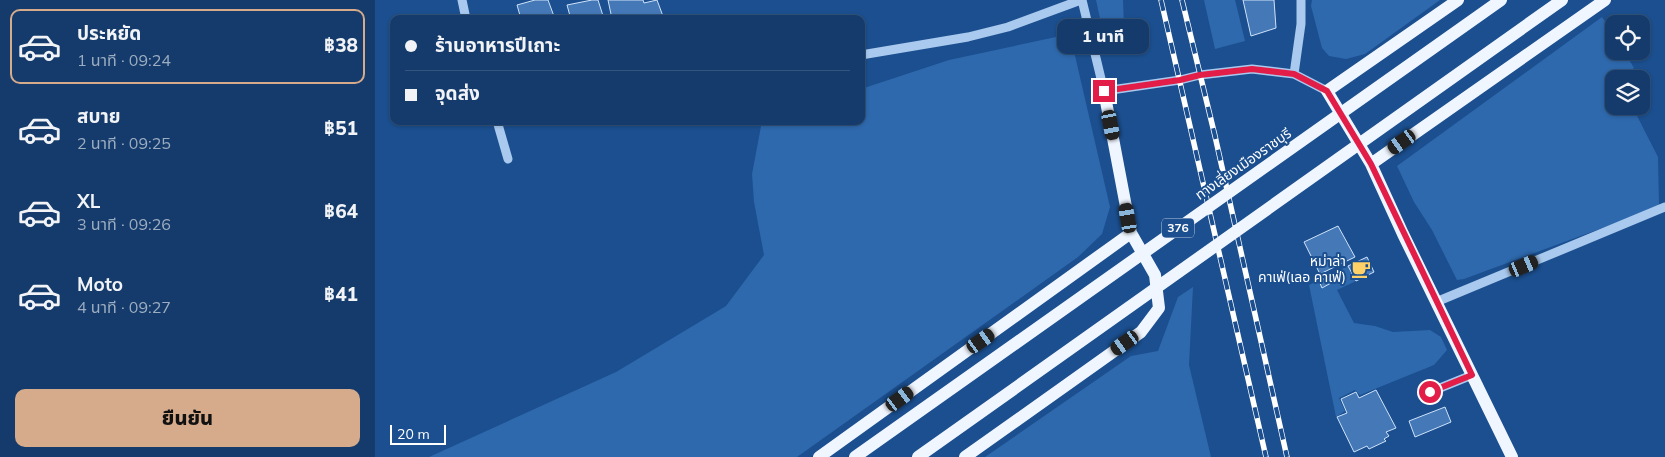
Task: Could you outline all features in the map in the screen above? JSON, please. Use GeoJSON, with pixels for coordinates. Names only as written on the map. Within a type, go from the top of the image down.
{"type":"FeatureCollection","features":[{"type":"Feature","properties":{"kind":"main road"},"geometry":{"type":"LineString","coordinates":[[1458,0],[1327,91],[1371,164],[1512,457]]}},
{"type":"Feature","properties":{"kind":"main road","name":"ทางเลี่ยงเมืองราชบุรี"},"geometry":{"type":"LineString","coordinates":[[855,457],[1501,0]]}},
{"type":"Feature","properties":{"kind":"main road","name":"376"},"geometry":{"type":"LineString","coordinates":[[918,457],[1562,0]]}},
{"type":"Feature","properties":{"kind":"main road"},"geometry":{"type":"LineString","coordinates":[[1371,164],[1605,0]]}},
{"type":"Feature","properties":{"kind":"main road"},"geometry":{"type":"LineString","coordinates":[[965,457],[1141,332],[1159,308],[1155,274],[1131,233],[1104,91]]}},
{"type":"Feature","properties":{"kind":"main road"},"geometry":{"type":"LineString","coordinates":[[819,457],[1131,233]]}},
{"type":"Feature","properties":{"kind":"street"},"geometry":{"type":"LineString","coordinates":[[462,0],[465,15]]}},
{"type":"Feature","properties":{"kind":"street"},"geometry":{"type":"LineString","coordinates":[[865,54],[968,37],[1008,27],[1081,0],[1104,91],[1180,80],[1200,75],[1252,69],[1294,74],[1327,91]]}},
{"type":"Feature","properties":{"kind":"street"},"geometry":{"type":"LineString","coordinates":[[1294,74],[1301,24],[1301,0]]}},
{"type":"Feature","properties":{"kind":"street"},"geometry":{"type":"LineString","coordinates":[[498,125],[508,159]]}},
{"type":"Feature","properties":{"kind":"street"},"geometry":{"type":"LineString","coordinates":[[1436,302],[1665,207]]}},
{"type":"Feature","properties":{"kind":"street"},"geometry":{"type":"LineString","coordinates":[[1430,392],[1472,375]]}},
{"type":"Feature","properties":{"kind":"shaded area"},"geometry":{"type":"Polygon","coordinates":[[[1096,0],[1123,0],[1125,55],[1107,40],[1096,0]]]}},
{"type":"Feature","properties":{"kind":"shaded area"},"geometry":{"type":"Polygon","coordinates":[[[1204,0],[1235,0],[1245,41],[1215,49],[1204,0]]]}},
{"type":"Feature","properties":{"kind":"shaded area"},"geometry":{"type":"Polygon","coordinates":[[[1312,0],[1440,0],[1365,54],[1346,59],[1329,56],[1322,48],[1311,6],[1312,0]]]}},
{"type":"Feature","properties":{"kind":"shaded area"},"geometry":{"type":"Polygon","coordinates":[[[1602,17],[1605,22],[1605,60],[1629,60],[1634,68],[1631,70],[1605,70],[1605,115],[1637,115],[1658,157],[1659,207],[1457,280],[1432,230],[1414,202],[1397,166],[1602,17]]]}},
{"type":"Feature","properties":{"kind":"shaded area"},"geometry":{"type":"Polygon","coordinates":[[[1070,34],[1110,207],[1102,234],[1078,257],[797,457],[429,457],[616,372],[726,306],[764,255],[754,202],[752,174],[761,125],[865,125],[865,88],[949,60],[1070,34]]]}},
{"type":"Feature","properties":{"kind":"shaded area"},"geometry":{"type":"Polygon","coordinates":[[[1348,266],[1356,281],[1337,290],[1354,323],[1375,326],[1393,332],[1430,330],[1441,337],[1447,350],[1434,365],[1360,395],[1355,390],[1339,398],[1345,411],[1336,417],[1309,285],[1348,266]]]}},
{"type":"Feature","properties":{"kind":"shaded area"},"geometry":{"type":"Polygon","coordinates":[[[1193,287],[1189,365],[1211,457],[985,457],[1131,356],[1158,351],[1178,297],[1193,287]]]}},
{"type":"Feature","properties":{"kind":"building"},"geometry":{"type":"Polygon","coordinates":[[[535,0],[548,0],[554,15],[520,15],[517,5],[535,0]]]}},
{"type":"Feature","properties":{"kind":"building"},"geometry":{"type":"Polygon","coordinates":[[[598,0],[603,15],[570,15],[567,5],[598,0]]]}},
{"type":"Feature","properties":{"kind":"building"},"geometry":{"type":"Polygon","coordinates":[[[608,0],[643,0],[644,3],[657,0],[663,15],[611,15],[608,0]]]}},
{"type":"Feature","properties":{"kind":"building"},"geometry":{"type":"Polygon","coordinates":[[[1243,0],[1274,0],[1276,28],[1251,36],[1243,0]]]}},
{"type":"Feature","properties":{"kind":"building"},"geometry":{"type":"Polygon","coordinates":[[[1338,226],[1355,257],[1320,274],[1304,242],[1338,226]]]}},
{"type":"Feature","properties":{"kind":"building","name":"หม่าล่า คาเฟ่(เลอ คาเฟ่)"},"geometry":{"type":"Polygon","coordinates":[[[1367,257],[1374,272],[1356,281],[1348,266],[1367,257]]]}},
{"type":"Feature","properties":{"kind":"building"},"geometry":{"type":"Polygon","coordinates":[[[1328,277],[1331,283],[1322,288],[1319,281],[1328,277]]]}},
{"type":"Feature","properties":{"kind":"building"},"geometry":{"type":"Polygon","coordinates":[[[1376,390],[1396,428],[1386,432],[1389,436],[1384,439],[1386,441],[1369,449],[1367,446],[1354,452],[1337,417],[1347,413],[1341,399],[1356,392],[1359,398],[1376,390]]]}},
{"type":"Feature","properties":{"kind":"building"},"geometry":{"type":"Polygon","coordinates":[[[1445,407],[1451,422],[1415,437],[1409,421],[1445,407]]]}},
{"type":"Feature","properties":{"kind":"railway"},"geometry":{"type":"LineString","coordinates":[[1161,0],[1266,457]]}},
{"type":"Feature","properties":{"kind":"railway"},"geometry":{"type":"LineString","coordinates":[[1182,0],[1215,136],[1287,457]]}},
{"type":"Feature","properties":{"kind":"place","name":"หม่าล่า คาเฟ่(เลอ คาเฟ่)"},"geometry":{"type":"Point","coordinates":[1361,269]}},
{"type":"Feature","properties":{"kind":"route"},"geometry":{"type":"LineString","coordinates":[[1104,91],[1180,80],[1200,75],[1252,69],[1294,74],[1327,91],[1371,164],[1472,375],[1430,392]]}}]}
